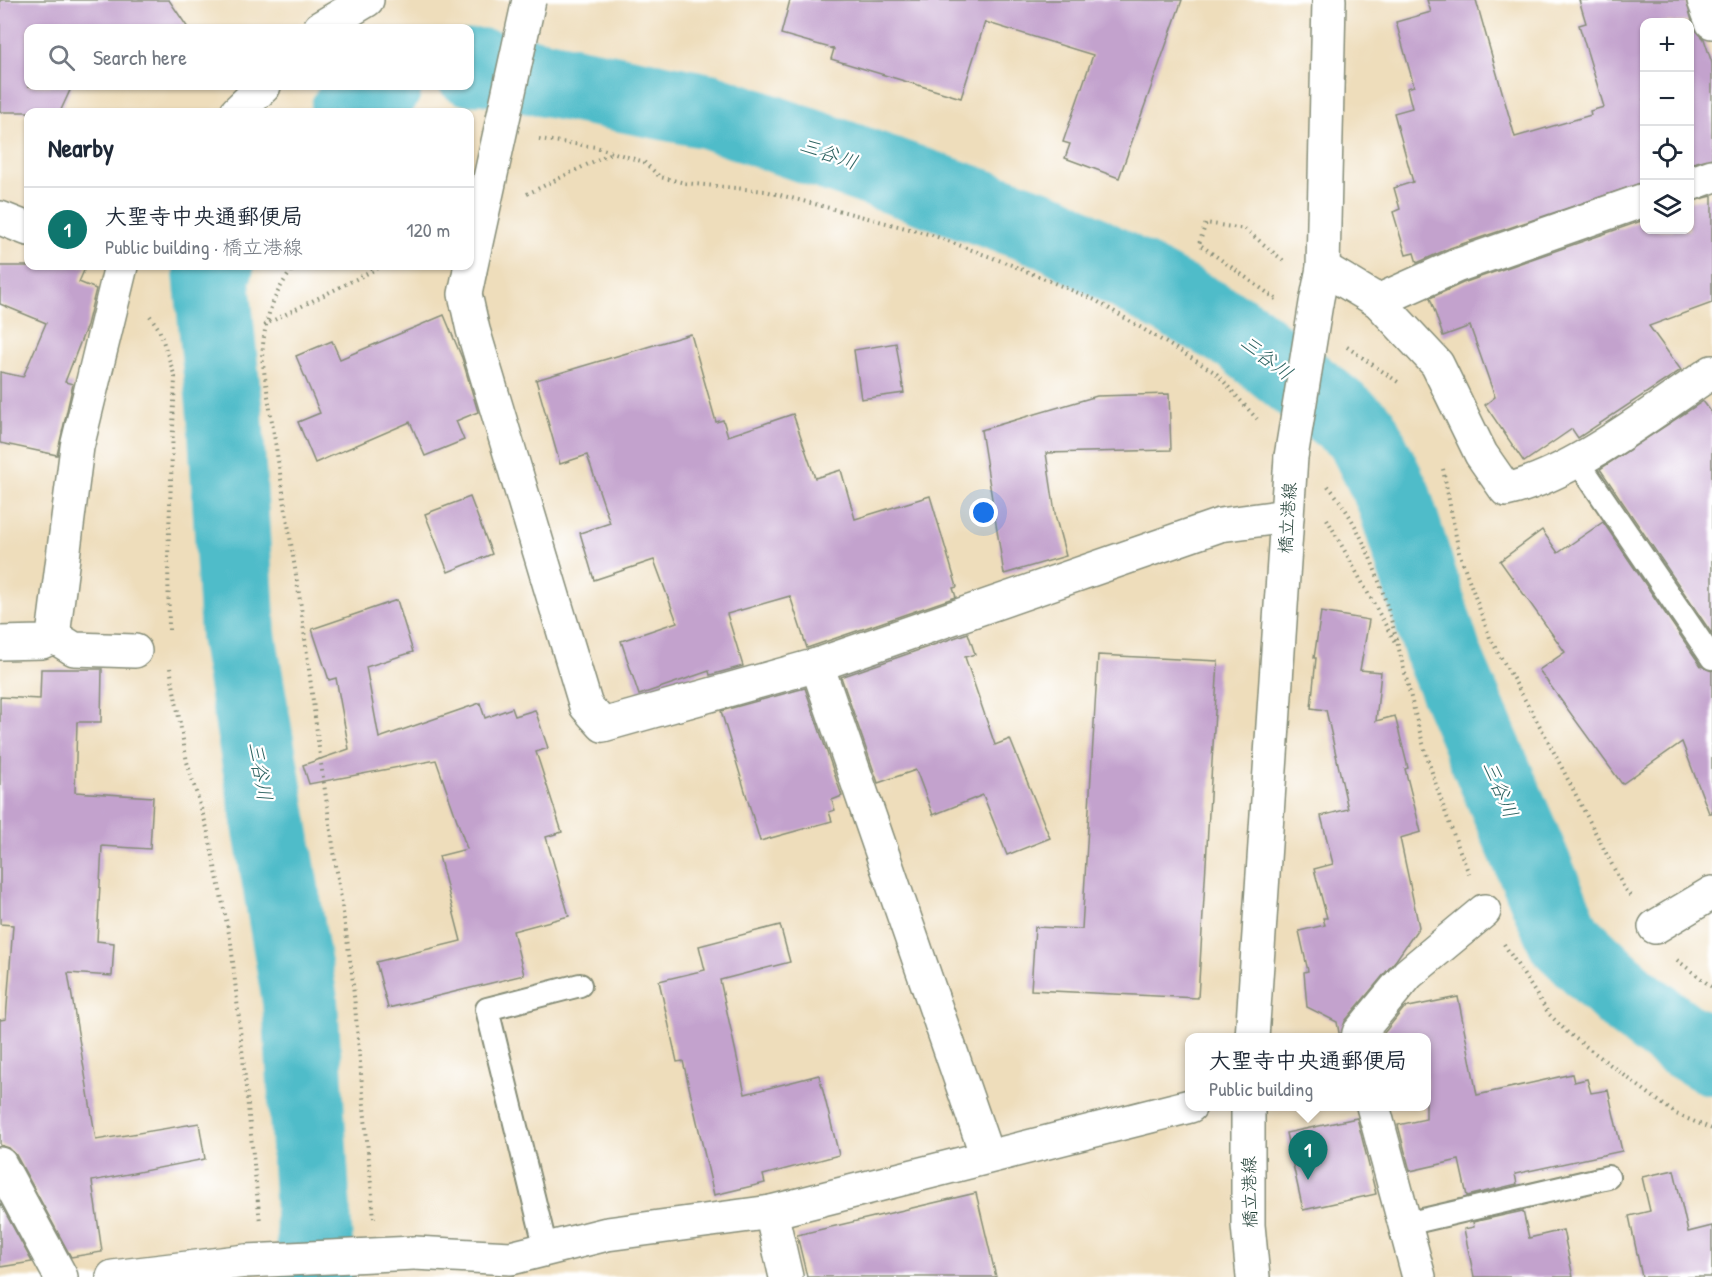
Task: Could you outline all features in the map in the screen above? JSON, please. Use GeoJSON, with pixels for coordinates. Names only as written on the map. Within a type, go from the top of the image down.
{"type":"FeatureCollection","features":[{"type":"Feature","properties":{"kind":"street"},"geometry":{"type":"LineString","coordinates":[[328,24],[367,0]]}},
{"type":"Feature","properties":{"kind":"street"},"geometry":{"type":"LineString","coordinates":[[474,252],[529,0]]}},
{"type":"Feature","properties":{"kind":"street","name":"橋立港線"},"geometry":{"type":"LineString","coordinates":[[1252,1033],[1290,468],[1323,268],[1329,0]]}},
{"type":"Feature","properties":{"kind":"street"},"geometry":{"type":"LineString","coordinates":[[1704,0],[1712,22]]}},
{"type":"Feature","properties":{"kind":"street"},"geometry":{"type":"LineString","coordinates":[[241,108],[260,90]]}},
{"type":"Feature","properties":{"kind":"street"},"geometry":{"type":"LineString","coordinates":[[1694,182],[1712,176]]}},
{"type":"Feature","properties":{"kind":"street"},"geometry":{"type":"LineString","coordinates":[[1378,301],[1456,266],[1640,201]]}},
{"type":"Feature","properties":{"kind":"street"},"geometry":{"type":"LineString","coordinates":[[0,218],[24,227]]}},
{"type":"Feature","properties":{"kind":"street"},"geometry":{"type":"LineString","coordinates":[[1323,268],[1378,301],[1437,364],[1481,454],[1506,490],[1529,484],[1577,460],[1712,372]]}},
{"type":"Feature","properties":{"kind":"street"},"geometry":{"type":"LineString","coordinates":[[470,270],[465,294],[472,330],[586,706],[603,725],[817,665],[1220,525],[1287,516]]}},
{"type":"Feature","properties":{"kind":"street"},"geometry":{"type":"LineString","coordinates":[[53,636],[77,447],[119,275]]}},
{"type":"Feature","properties":{"kind":"street"},"geometry":{"type":"LineString","coordinates":[[0,642],[42,642],[53,636]]}},
{"type":"Feature","properties":{"kind":"street"},"geometry":{"type":"LineString","coordinates":[[53,636],[74,649],[135,651]]}},
{"type":"Feature","properties":{"kind":"street"},"geometry":{"type":"LineString","coordinates":[[817,665],[987,1156]]}},
{"type":"Feature","properties":{"kind":"street"},"geometry":{"type":"LineString","coordinates":[[1655,927],[1712,893]]}},
{"type":"Feature","properties":{"kind":"street"},"geometry":{"type":"LineString","coordinates":[[1362,1033],[1408,974],[1484,911]]}},
{"type":"Feature","properties":{"kind":"street"},"geometry":{"type":"LineString","coordinates":[[113,1277],[246,1261],[414,1253],[511,1258],[607,1234],[771,1212],[1185,1107]]}},
{"type":"Feature","properties":{"kind":"street","name":"橋立港線"},"geometry":{"type":"LineString","coordinates":[[1248,1111],[1248,1225],[1253,1277]]}},
{"type":"Feature","properties":{"kind":"street"},"geometry":{"type":"LineString","coordinates":[[1374,1111],[1419,1277]]}},
{"type":"Feature","properties":{"kind":"street"},"geometry":{"type":"LineString","coordinates":[[0,1164],[60,1277]]}},
{"type":"Feature","properties":{"kind":"street"},"geometry":{"type":"LineString","coordinates":[[771,1212],[786,1277]]}},
{"type":"Feature","properties":{"kind":"lane"},"geometry":{"type":"LineString","coordinates":[[1577,460],[1712,658]]}},
{"type":"Feature","properties":{"kind":"lane"},"geometry":{"type":"LineString","coordinates":[[546,1249],[487,1009],[580,985]]}},
{"type":"Feature","properties":{"kind":"lane"},"geometry":{"type":"LineString","coordinates":[[1406,1224],[1608,1177]]}},
{"type":"Feature","properties":{"kind":"path"},"geometry":{"type":"LineString","coordinates":[[528,138],[596,147],[644,162],[660,177],[685,183],[765,191],[932,236],[1095,300],[1216,373],[1260,422]]}},
{"type":"Feature","properties":{"kind":"path"},"geometry":{"type":"LineString","coordinates":[[523,196],[611,153]]}},
{"type":"Feature","properties":{"kind":"path"},"geometry":{"type":"LineString","coordinates":[[1284,304],[1199,244],[1206,223],[1245,229],[1290,267]]}},
{"type":"Feature","properties":{"kind":"path"},"geometry":{"type":"LineString","coordinates":[[292,270],[281,284],[264,326],[262,358],[301,607],[321,764],[352,974],[375,1226]]}},
{"type":"Feature","properties":{"kind":"path"},"geometry":{"type":"LineString","coordinates":[[264,326],[374,270]]}},
{"type":"Feature","properties":{"kind":"path"},"geometry":{"type":"LineString","coordinates":[[119,275],[159,329],[175,377],[168,556],[169,640]]}},
{"type":"Feature","properties":{"kind":"path"},"geometry":{"type":"LineString","coordinates":[[1341,343],[1405,387]]}},
{"type":"Feature","properties":{"kind":"path"},"geometry":{"type":"LineString","coordinates":[[1440,458],[1459,552],[1490,638],[1546,737],[1623,886],[1655,927],[1676,960],[1712,987]]}},
{"type":"Feature","properties":{"kind":"path"},"geometry":{"type":"LineString","coordinates":[[1290,468],[1323,513],[1399,649]]}},
{"type":"Feature","properties":{"kind":"path"},"geometry":{"type":"LineString","coordinates":[[1326,483],[1346,506],[1383,591]]}},
{"type":"Feature","properties":{"kind":"path"},"geometry":{"type":"LineString","coordinates":[[170,665],[187,762],[207,828],[231,943],[257,1177]]}},
{"type":"Feature","properties":{"kind":"building"},"geometry":{"type":"Polygon","coordinates":[[[0,0],[169,0],[185,24],[24,24],[24,90],[70,90],[62,108],[24,108],[24,112],[0,112],[0,0]]]}},
{"type":"Feature","properties":{"kind":"building"},"geometry":{"type":"Polygon","coordinates":[[[790,0],[1182,0],[1119,178],[1065,158],[1070,144],[1063,142],[1093,55],[985,22],[961,98],[831,59],[834,49],[781,34],[790,0]]]}},
{"type":"Feature","properties":{"kind":"building"},"geometry":{"type":"Polygon","coordinates":[[[1427,0],[1476,0],[1515,137],[1591,115],[1590,111],[1604,107],[1579,25],[1586,23],[1579,0],[1686,0],[1691,18],[1640,18],[1640,183],[1450,248],[1417,263],[1414,253],[1406,255],[1393,212],[1400,209],[1394,188],[1413,182],[1394,113],[1412,108],[1407,88],[1414,86],[1396,22],[1431,12],[1427,0]]]}},
{"type":"Feature","properties":{"kind":"building"},"geometry":{"type":"Polygon","coordinates":[[[1694,28],[1704,39],[1712,63],[1712,158],[1694,163],[1694,28]]]}},
{"type":"Feature","properties":{"kind":"building"},"geometry":{"type":"Polygon","coordinates":[[[1712,196],[1712,303],[1649,326],[1681,370],[1578,438],[1572,429],[1524,462],[1485,405],[1495,397],[1470,326],[1443,336],[1430,298],[1463,283],[1640,221],[1640,234],[1694,234],[1694,201],[1712,196]]]}},
{"type":"Feature","properties":{"kind":"building"},"geometry":{"type":"Polygon","coordinates":[[[0,266],[24,266],[24,270],[84,270],[79,282],[96,289],[87,325],[65,382],[73,384],[57,455],[0,443],[0,372],[23,377],[46,323],[0,304],[0,266]]]}},
{"type":"Feature","properties":{"kind":"building"},"geometry":{"type":"Polygon","coordinates":[[[444,315],[462,358],[478,412],[456,421],[464,440],[425,456],[410,422],[315,463],[298,422],[320,413],[296,356],[332,341],[340,359],[444,315]]]}},
{"type":"Feature","properties":{"kind":"building"},"geometry":{"type":"Polygon","coordinates":[[[691,334],[716,422],[723,420],[728,436],[793,414],[815,478],[841,470],[855,519],[930,496],[957,587],[953,588],[956,597],[807,648],[790,596],[727,614],[743,666],[710,675],[709,671],[639,695],[621,641],[677,622],[654,560],[594,580],[580,533],[610,523],[587,455],[560,464],[536,380],[691,334]]]}},
{"type":"Feature","properties":{"kind":"building"},"geometry":{"type":"Polygon","coordinates":[[[896,343],[904,393],[861,399],[854,350],[896,343]]]}},
{"type":"Feature","properties":{"kind":"building"},"geometry":{"type":"Polygon","coordinates":[[[1169,394],[1171,450],[1046,453],[1056,519],[1066,556],[1004,574],[981,430],[1097,396],[1169,394]]]}},
{"type":"Feature","properties":{"kind":"building"},"geometry":{"type":"Polygon","coordinates":[[[1703,401],[1712,413],[1712,634],[1600,469],[1703,401]]]}},
{"type":"Feature","properties":{"kind":"building"},"geometry":{"type":"Polygon","coordinates":[[[470,497],[492,554],[448,572],[425,514],[470,497]]]}},
{"type":"Feature","properties":{"kind":"building"},"geometry":{"type":"Polygon","coordinates":[[[1603,522],[1701,666],[1712,671],[1712,813],[1709,813],[1682,742],[1622,784],[1539,670],[1565,652],[1500,561],[1542,530],[1558,553],[1603,522]]]}},
{"type":"Feature","properties":{"kind":"building"},"geometry":{"type":"Polygon","coordinates":[[[397,600],[413,652],[366,667],[379,738],[480,703],[485,718],[512,708],[515,716],[535,710],[548,748],[536,752],[562,832],[546,837],[569,916],[513,931],[524,975],[388,1008],[376,962],[461,941],[439,856],[467,849],[436,760],[309,784],[303,765],[349,749],[336,678],[329,680],[312,629],[397,600]]]}},
{"type":"Feature","properties":{"kind":"building"},"geometry":{"type":"Polygon","coordinates":[[[1321,612],[1369,620],[1360,670],[1381,672],[1376,721],[1395,716],[1408,768],[1405,769],[1421,832],[1400,838],[1419,927],[1396,960],[1345,1021],[1341,1033],[1339,1033],[1337,1022],[1307,1007],[1304,972],[1308,971],[1299,931],[1325,925],[1323,918],[1327,918],[1314,869],[1333,864],[1321,816],[1348,809],[1326,710],[1311,708],[1316,658],[1314,658],[1321,612]]]}},
{"type":"Feature","properties":{"kind":"building"},"geometry":{"type":"Polygon","coordinates":[[[968,633],[975,654],[965,657],[995,745],[1010,739],[1050,838],[1007,855],[983,795],[933,815],[916,770],[878,783],[841,677],[968,633]]]}},
{"type":"Feature","properties":{"kind":"building"},"geometry":{"type":"Polygon","coordinates":[[[1098,655],[1218,661],[1198,998],[1031,990],[1035,927],[1082,929],[1098,655]]]}},
{"type":"Feature","properties":{"kind":"building"},"geometry":{"type":"Polygon","coordinates":[[[41,669],[102,669],[101,722],[77,722],[75,792],[153,797],[150,849],[102,846],[97,941],[114,943],[112,976],[68,973],[96,1140],[199,1123],[205,1159],[92,1181],[102,1252],[71,1257],[16,1155],[9,1148],[0,1145],[0,1020],[6,1019],[13,925],[0,924],[0,697],[40,699],[41,669]]]}},
{"type":"Feature","properties":{"kind":"building"},"geometry":{"type":"Polygon","coordinates":[[[805,688],[842,796],[832,800],[835,810],[829,812],[832,821],[760,841],[721,711],[805,688]]]}},
{"type":"Feature","properties":{"kind":"building"},"geometry":{"type":"Polygon","coordinates":[[[780,925],[790,962],[720,980],[745,1094],[819,1075],[839,1155],[763,1175],[765,1183],[714,1195],[683,1061],[677,1062],[659,981],[705,970],[699,946],[780,925]]]}},
{"type":"Feature","properties":{"kind":"building"},"geometry":{"type":"Polygon","coordinates":[[[1458,997],[1477,1095],[1572,1074],[1574,1082],[1587,1079],[1591,1093],[1608,1090],[1622,1151],[1515,1174],[1517,1184],[1467,1196],[1459,1160],[1410,1171],[1398,1125],[1426,1119],[1426,1111],[1431,1111],[1431,1033],[1384,1033],[1404,1008],[1458,997]]]}},
{"type":"Feature","properties":{"kind":"building"},"geometry":{"type":"Polygon","coordinates":[[[1357,1118],[1376,1194],[1303,1210],[1286,1133],[1357,1118]]]}},
{"type":"Feature","properties":{"kind":"building"},"geometry":{"type":"Polygon","coordinates":[[[1674,1170],[1688,1232],[1712,1226],[1712,1277],[1642,1277],[1629,1216],[1650,1211],[1642,1177],[1674,1170]]]}},
{"type":"Feature","properties":{"kind":"building"},"geometry":{"type":"Polygon","coordinates":[[[976,1193],[996,1277],[807,1277],[797,1235],[976,1193]]]}},
{"type":"Feature","properties":{"kind":"building"},"geometry":{"type":"Polygon","coordinates":[[[0,1203],[32,1262],[0,1267],[0,1203]]]}},
{"type":"Feature","properties":{"kind":"building"},"geometry":{"type":"Polygon","coordinates":[[[1523,1211],[1529,1238],[1563,1230],[1573,1277],[1474,1277],[1464,1229],[1474,1227],[1473,1222],[1523,1211]]]}},
{"type":"Feature","properties":{"kind":"waterway","name":"三谷川"},"geometry":{"type":"LineString","coordinates":[[474,67],[480,66],[709,111],[1052,232],[1240,335],[1362,433],[1393,496],[1445,659],[1565,939],[1629,1000],[1679,1038],[1712,1057]]}},
{"type":"Feature","properties":{"kind":"waterway","name":"三谷川"},"geometry":{"type":"LineString","coordinates":[[354,108],[378,90]]}},
{"type":"Feature","properties":{"kind":"waterway","name":"三谷川"},"geometry":{"type":"LineString","coordinates":[[213,270],[211,272],[225,415],[238,635],[300,1001],[317,1277]]}},
{"type":"Feature","properties":{"kind":"place","name":"大聖寺中央通郵便局"},"geometry":{"type":"Point","coordinates":[1308,1180]}}]}
